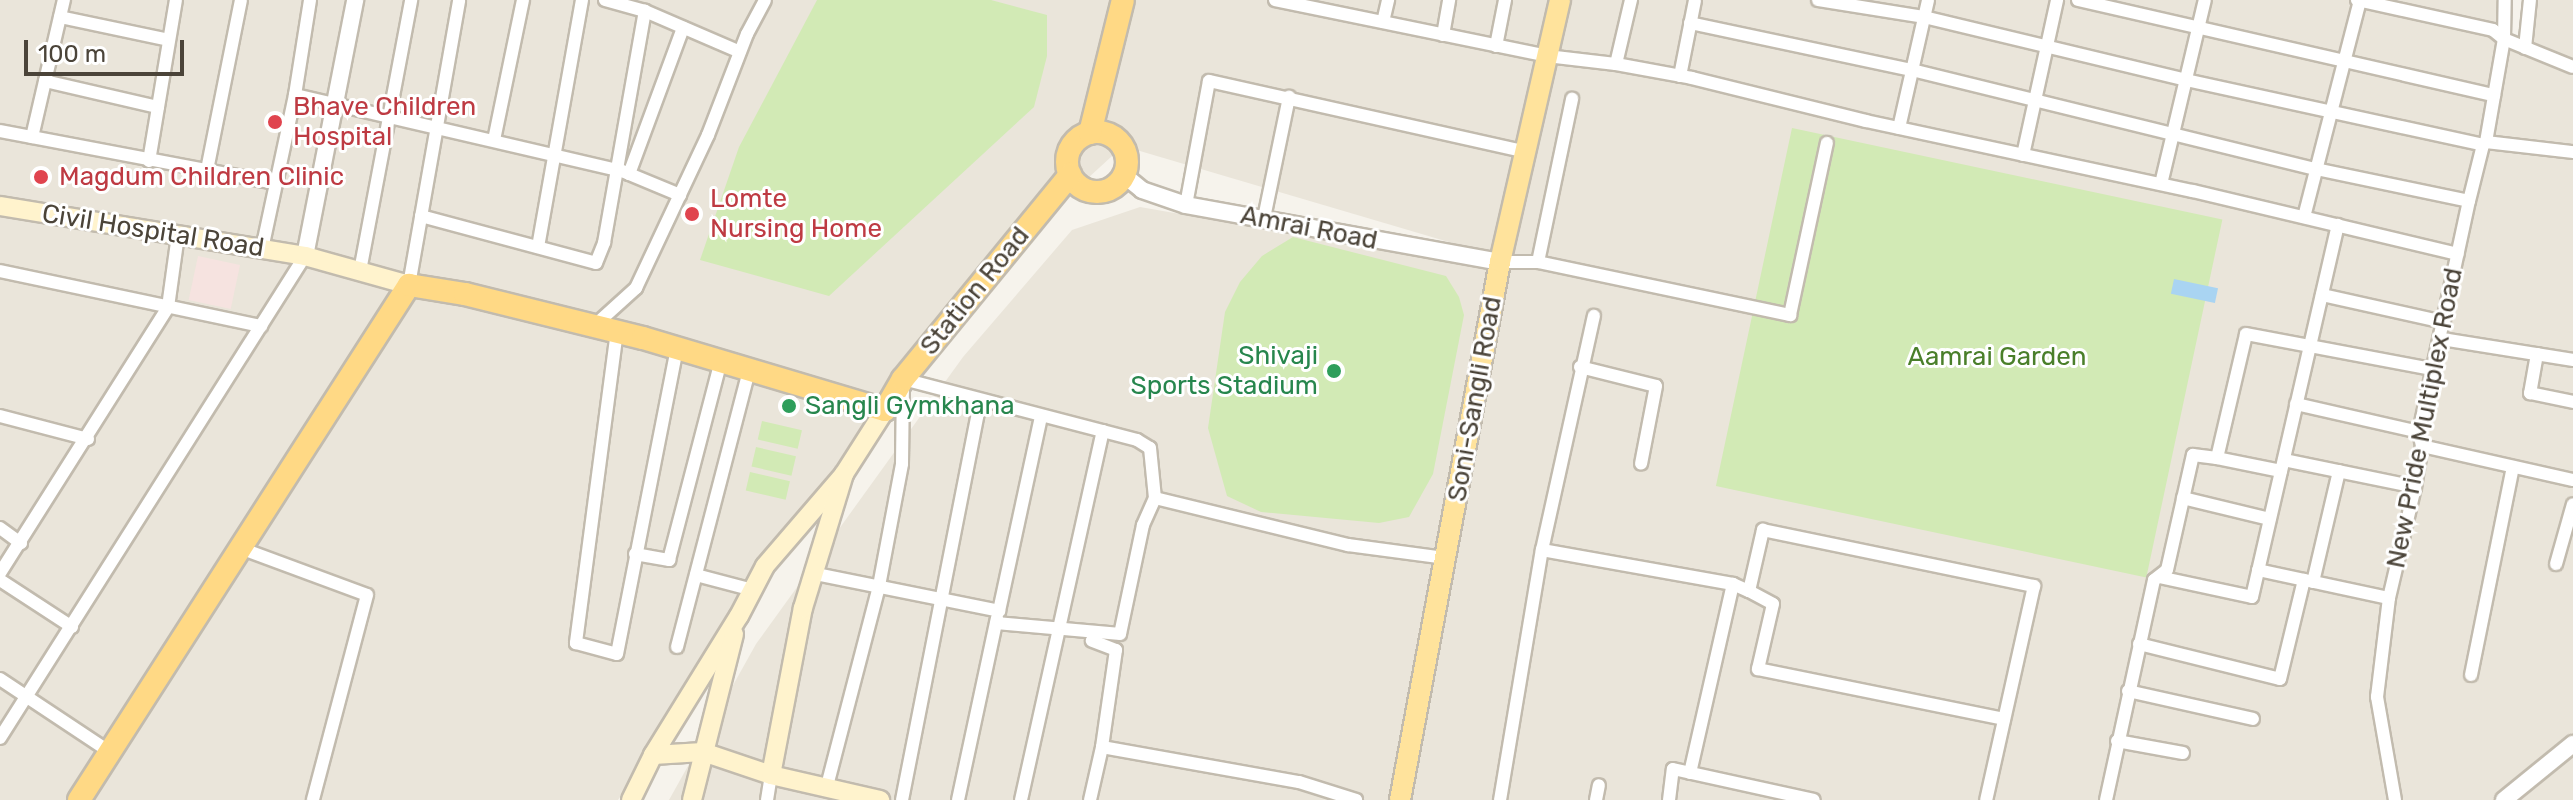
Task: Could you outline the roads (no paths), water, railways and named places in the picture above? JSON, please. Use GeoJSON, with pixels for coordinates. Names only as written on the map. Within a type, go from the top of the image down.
{"type":"FeatureCollection","features":[{"type":"Feature","properties":{"kind":"highway"},"geometry":{"type":"LineString","coordinates":[[1090,133],[1123,0]]}},
{"type":"Feature","properties":{"kind":"highway"},"geometry":{"type":"LineString","coordinates":[[1090,133],[1108,134],[1123,146],[1128,163],[1125,176],[1113,188],[1094,192],[1076,183],[1070,175],[1068,154],[1080,137],[1090,133]]}},
{"type":"Feature","properties":{"kind":"highway","name":"Station Road"},"geometry":{"type":"LineString","coordinates":[[885,410],[903,379],[1070,175]]}},
{"type":"Feature","properties":{"kind":"highway"},"geometry":{"type":"LineString","coordinates":[[79,800],[409,285],[465,294],[617,331],[885,410]]}},
{"type":"Feature","properties":{"kind":"main road","name":"Soni-Sangli Road"},"geometry":{"type":"LineString","coordinates":[[1400,800],[1500,262],[1560,0]]}},
{"type":"Feature","properties":{"kind":"main road","name":"Civil Hospital Road"},"geometry":{"type":"LineString","coordinates":[[0,206],[305,256],[409,285]]}},
{"type":"Feature","properties":{"kind":"main road"},"geometry":{"type":"LineString","coordinates":[[631,800],[653,755],[739,616],[765,566],[844,474],[885,410]]}},
{"type":"Feature","properties":{"kind":"main road"},"geometry":{"type":"LineString","coordinates":[[771,775],[803,608],[816,574],[844,474]]}},
{"type":"Feature","properties":{"kind":"main road"},"geometry":{"type":"LineString","coordinates":[[692,800],[739,616]]}},
{"type":"Feature","properties":{"kind":"main road"},"geometry":{"type":"LineString","coordinates":[[653,755],[703,752],[771,775],[880,800]]}},
{"type":"Feature","properties":{"kind":"street"},"geometry":{"type":"LineString","coordinates":[[32,137],[64,0]]}},
{"type":"Feature","properties":{"kind":"street"},"geometry":{"type":"LineString","coordinates":[[149,161],[176,0]]}},
{"type":"Feature","properties":{"kind":"street"},"geometry":{"type":"LineString","coordinates":[[207,170],[241,0]]}},
{"type":"Feature","properties":{"kind":"street"},"geometry":{"type":"LineString","coordinates":[[262,249],[295,95],[310,0]]}},
{"type":"Feature","properties":{"kind":"street"},"geometry":{"type":"LineString","coordinates":[[0,738],[305,256],[355,0]]}},
{"type":"Feature","properties":{"kind":"street"},"geometry":{"type":"LineString","coordinates":[[360,271],[411,0]]}},
{"type":"Feature","properties":{"kind":"street"},"geometry":{"type":"LineString","coordinates":[[409,285],[459,0]]}},
{"type":"Feature","properties":{"kind":"street"},"geometry":{"type":"LineString","coordinates":[[494,140],[523,0]]}},
{"type":"Feature","properties":{"kind":"street"},"geometry":{"type":"LineString","coordinates":[[538,247],[582,0]]}},
{"type":"Feature","properties":{"kind":"street"},"geometry":{"type":"LineString","coordinates":[[605,0],[645,11],[740,52]]}},
{"type":"Feature","properties":{"kind":"street"},"geometry":{"type":"LineString","coordinates":[[594,326],[636,288],[765,0]]}},
{"type":"Feature","properties":{"kind":"street"},"geometry":{"type":"LineString","coordinates":[[1275,0],[1314,4],[1383,22],[1547,56],[1680,76],[2458,254]]}},
{"type":"Feature","properties":{"kind":"street"},"geometry":{"type":"LineString","coordinates":[[1383,22],[1388,0]]}},
{"type":"Feature","properties":{"kind":"street"},"geometry":{"type":"LineString","coordinates":[[1443,35],[1449,0]]}},
{"type":"Feature","properties":{"kind":"street"},"geometry":{"type":"LineString","coordinates":[[1496,46],[1505,0]]}},
{"type":"Feature","properties":{"kind":"street"},"geometry":{"type":"LineString","coordinates":[[1616,64],[1631,0]]}},
{"type":"Feature","properties":{"kind":"street"},"geometry":{"type":"LineString","coordinates":[[1680,76],[1695,0]]}},
{"type":"Feature","properties":{"kind":"street"},"geometry":{"type":"LineString","coordinates":[[1818,0],[1924,17],[2186,80],[2484,143],[2573,152]]}},
{"type":"Feature","properties":{"kind":"street"},"geometry":{"type":"LineString","coordinates":[[1899,128],[1928,0]]}},
{"type":"Feature","properties":{"kind":"street"},"geometry":{"type":"LineString","coordinates":[[2023,155],[2057,0]]}},
{"type":"Feature","properties":{"kind":"street"},"geometry":{"type":"LineString","coordinates":[[2078,0],[2494,95]]}},
{"type":"Feature","properties":{"kind":"street"},"geometry":{"type":"LineString","coordinates":[[2161,184],[2205,0]]}},
{"type":"Feature","properties":{"kind":"street"},"geometry":{"type":"LineString","coordinates":[[2304,217],[2359,0],[2493,30],[2504,39],[2573,67]]}},
{"type":"Feature","properties":{"kind":"street","name":"New Pride Multiplex Road"},"geometry":{"type":"LineString","coordinates":[[2395,800],[2377,697],[2389,598],[2415,487],[2422,446],[2419,432],[2432,369],[2442,339],[2494,95],[2504,39],[2505,0]]}},
{"type":"Feature","properties":{"kind":"street"},"geometry":{"type":"LineString","coordinates":[[2525,48],[2530,0]]}},
{"type":"Feature","properties":{"kind":"street"},"geometry":{"type":"LineString","coordinates":[[421,216],[596,263],[604,243],[645,11]]}},
{"type":"Feature","properties":{"kind":"street"},"geometry":{"type":"LineString","coordinates":[[60,17],[169,40]]}},
{"type":"Feature","properties":{"kind":"street"},"geometry":{"type":"LineString","coordinates":[[1690,23],[1912,70],[2316,169],[2469,201]]}},
{"type":"Feature","properties":{"kind":"street"},"geometry":{"type":"LineString","coordinates":[[629,174],[683,28]]}},
{"type":"Feature","properties":{"kind":"street"},"geometry":{"type":"LineString","coordinates":[[45,81],[158,107]]}},
{"type":"Feature","properties":{"kind":"street"},"geometry":{"type":"LineString","coordinates":[[1186,205],[1209,81],[1526,152]]}},
{"type":"Feature","properties":{"kind":"street"},"geometry":{"type":"LineString","coordinates":[[295,95],[615,169],[680,195]]}},
{"type":"Feature","properties":{"kind":"street"},"geometry":{"type":"LineString","coordinates":[[1264,218],[1289,97]]}},
{"type":"Feature","properties":{"kind":"street"},"geometry":{"type":"LineString","coordinates":[[1538,262],[1572,99]]}},
{"type":"Feature","properties":{"kind":"street"},"geometry":{"type":"LineString","coordinates":[[0,131],[276,183]]}},
{"type":"Feature","properties":{"kind":"street"},"geometry":{"type":"LineString","coordinates":[[1500,262],[1538,262],[1790,315],[1827,143]]}},
{"type":"Feature","properties":{"kind":"street","name":"Amrai Road"},"geometry":{"type":"LineString","coordinates":[[1125,176],[1142,190],[1186,205],[1500,262]]}},
{"type":"Feature","properties":{"kind":"street"},"geometry":{"type":"LineString","coordinates":[[2159,577],[2252,597],[2338,225]]}},
{"type":"Feature","properties":{"kind":"street"},"geometry":{"type":"LineString","coordinates":[[0,573],[88,439],[168,307],[178,235]]}},
{"type":"Feature","properties":{"kind":"street"},"geometry":{"type":"LineString","coordinates":[[0,271],[261,326]]}},
{"type":"Feature","properties":{"kind":"street"},"geometry":{"type":"LineString","coordinates":[[2322,295],[2444,322]]}},
{"type":"Feature","properties":{"kind":"street"},"geometry":{"type":"LineString","coordinates":[[1500,800],[1542,550],[1580,367],[1594,316]]}},
{"type":"Feature","properties":{"kind":"street"},"geometry":{"type":"LineString","coordinates":[[617,331],[576,643],[617,654],[677,348]]}},
{"type":"Feature","properties":{"kind":"street"},"geometry":{"type":"LineString","coordinates":[[2217,458],[2246,334],[2432,369]]}},
{"type":"Feature","properties":{"kind":"street"},"geometry":{"type":"LineString","coordinates":[[2442,339],[2573,360]]}},
{"type":"Feature","properties":{"kind":"street"},"geometry":{"type":"LineString","coordinates":[[2537,354],[2530,393],[2573,402]]}},
{"type":"Feature","properties":{"kind":"street"},"geometry":{"type":"LineString","coordinates":[[635,554],[669,560],[721,361]]}},
{"type":"Feature","properties":{"kind":"street"},"geometry":{"type":"LineString","coordinates":[[1580,367],[1656,386],[1641,464]]}},
{"type":"Feature","properties":{"kind":"street"},"geometry":{"type":"LineString","coordinates":[[677,647],[749,370]]}},
{"type":"Feature","properties":{"kind":"street"},"geometry":{"type":"LineString","coordinates":[[827,786],[879,586],[902,464],[903,379],[980,402],[1137,440],[1150,448],[1155,498],[1143,525],[1120,634],[1058,631]]}},
{"type":"Feature","properties":{"kind":"street"},"geometry":{"type":"LineString","coordinates":[[902,800],[980,402]]}},
{"type":"Feature","properties":{"kind":"street"},"geometry":{"type":"LineString","coordinates":[[2296,404],[2419,432]]}},
{"type":"Feature","properties":{"kind":"street"},"geometry":{"type":"LineString","coordinates":[[0,416],[88,439]]}},
{"type":"Feature","properties":{"kind":"street"},"geometry":{"type":"LineString","coordinates":[[958,800],[1041,416]]}},
{"type":"Feature","properties":{"kind":"street"},"geometry":{"type":"LineString","coordinates":[[1021,800],[1103,431]]}},
{"type":"Feature","properties":{"kind":"street"},"geometry":{"type":"LineString","coordinates":[[2422,446],[2573,480]]}},
{"type":"Feature","properties":{"kind":"street"},"geometry":{"type":"LineString","coordinates":[[2106,800],[2154,580],[2167,570],[2193,455],[2339,471],[2415,487]]}},
{"type":"Feature","properties":{"kind":"street"},"geometry":{"type":"LineString","coordinates":[[2471,675],[2513,467]]}},
{"type":"Feature","properties":{"kind":"street"},"geometry":{"type":"LineString","coordinates":[[2139,644],[2280,679],[2339,471]]}},
{"type":"Feature","properties":{"kind":"street"},"geometry":{"type":"LineString","coordinates":[[1155,498],[1348,545],[1446,558]]}},
{"type":"Feature","properties":{"kind":"street"},"geometry":{"type":"LineString","coordinates":[[2183,498],[2270,519]]}},
{"type":"Feature","properties":{"kind":"street"},"geometry":{"type":"LineString","coordinates":[[2556,564],[2573,504]]}},
{"type":"Feature","properties":{"kind":"street"},"geometry":{"type":"LineString","coordinates":[[0,528],[21,543]]}},
{"type":"Feature","properties":{"kind":"street"},"geometry":{"type":"LineString","coordinates":[[1749,591],[1763,530],[2034,586],[1986,800]]}},
{"type":"Feature","properties":{"kind":"street"},"geometry":{"type":"LineString","coordinates":[[240,548],[367,595],[313,800]]}},
{"type":"Feature","properties":{"kind":"street"},"geometry":{"type":"LineString","coordinates":[[1542,550],[1733,584],[1773,604],[1758,669],[2004,719]]}},
{"type":"Feature","properties":{"kind":"street"},"geometry":{"type":"LineString","coordinates":[[2258,570],[2389,598]]}},
{"type":"Feature","properties":{"kind":"street"},"geometry":{"type":"LineString","coordinates":[[816,574],[940,598],[997,617],[1105,643],[1116,650],[1102,747],[1090,800]]}},
{"type":"Feature","properties":{"kind":"street"},"geometry":{"type":"LineString","coordinates":[[696,575],[753,590]]}},
{"type":"Feature","properties":{"kind":"street"},"geometry":{"type":"LineString","coordinates":[[0,580],[72,627]]}},
{"type":"Feature","properties":{"kind":"street"},"geometry":{"type":"LineString","coordinates":[[1690,773],[1733,584]]}},
{"type":"Feature","properties":{"kind":"street"},"geometry":{"type":"LineString","coordinates":[[0,679],[110,752]]}},
{"type":"Feature","properties":{"kind":"street"},"geometry":{"type":"LineString","coordinates":[[2128,691],[2253,719]]}},
{"type":"Feature","properties":{"kind":"street"},"geometry":{"type":"LineString","coordinates":[[2117,741],[2183,753]]}},
{"type":"Feature","properties":{"kind":"street"},"geometry":{"type":"LineString","coordinates":[[2504,800],[2573,744]]}},
{"type":"Feature","properties":{"kind":"street"},"geometry":{"type":"LineString","coordinates":[[1102,747],[1299,782],[1356,800]]}},
{"type":"Feature","properties":{"kind":"street"},"geometry":{"type":"LineString","coordinates":[[1669,800],[1673,769],[1814,800]]}},
{"type":"Feature","properties":{"kind":"street"},"geometry":{"type":"LineString","coordinates":[[767,800],[771,775]]}},
{"type":"Feature","properties":{"kind":"street"},"geometry":{"type":"LineString","coordinates":[[1596,800],[1599,785]]}},
{"type":"Feature","properties":{"kind":"water"},"geometry":{"type":"Polygon","coordinates":[[[2174,279],[2218,288],[2215,303],[2171,294],[2174,279]]]}},
{"type":"Feature","properties":{"kind":"place","name":"Bhave Children Hospital"},"geometry":{"type":"Point","coordinates":[275,122]}},
{"type":"Feature","properties":{"kind":"place","name":"Magdum Children Clinic"},"geometry":{"type":"Point","coordinates":[41,177]}},
{"type":"Feature","properties":{"kind":"place","name":"Lomte Nursing Home"},"geometry":{"type":"Point","coordinates":[692,214]}},
{"type":"Feature","properties":{"kind":"place","name":"Shivaji Sports Stadium"},"geometry":{"type":"Point","coordinates":[1334,371]}},
{"type":"Feature","properties":{"kind":"place","name":"Sangli Gymkhana"},"geometry":{"type":"Point","coordinates":[789,406]}},
{"type":"Feature","properties":{"kind":"park label","name":"Aamrai Garden"},"geometry":{"type":"Point","coordinates":[1997,357]}}]}
